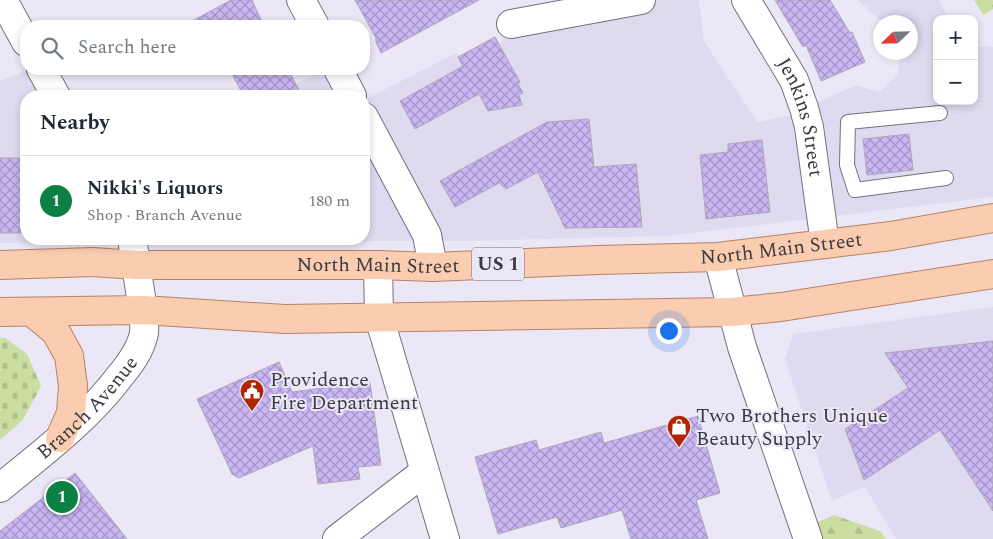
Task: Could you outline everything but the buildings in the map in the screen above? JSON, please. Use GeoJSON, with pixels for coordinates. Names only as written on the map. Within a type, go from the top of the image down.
{"type":"FeatureCollection","features":[{"type":"Feature","properties":{"kind":"main road","name":"North Main Street"},"geometry":{"type":"LineString","coordinates":[[0,264],[93,262],[134,252],[433,267],[718,257],[892,236],[993,218]]}},
{"type":"Feature","properties":{"kind":"main road"},"geometry":{"type":"LineString","coordinates":[[0,312],[143,310],[286,319],[731,312],[790,306],[993,274]]}},
{"type":"Feature","properties":{"kind":"main road"},"geometry":{"type":"LineString","coordinates":[[33,313],[56,332],[69,356],[73,386],[71,413],[60,438]]}},
{"type":"Feature","properties":{"kind":"street"},"geometry":{"type":"LineString","coordinates":[[3,0],[20,31]]}},
{"type":"Feature","properties":{"kind":"street"},"geometry":{"type":"LineString","coordinates":[[300,0],[312,20]]}},
{"type":"Feature","properties":{"kind":"street"},"geometry":{"type":"LineString","coordinates":[[511,24],[641,0]]}},
{"type":"Feature","properties":{"kind":"street","name":"Jenkins Street"},"geometry":{"type":"LineString","coordinates":[[746,0],[794,80],[804,108],[809,127],[825,244]]}},
{"type":"Feature","properties":{"kind":"street"},"geometry":{"type":"LineString","coordinates":[[44,75],[53,90]]}},
{"type":"Feature","properties":{"kind":"street"},"geometry":{"type":"LineString","coordinates":[[341,75],[349,90]]}},
{"type":"Feature","properties":{"kind":"street"},"geometry":{"type":"LineString","coordinates":[[370,128],[427,235],[433,267]]}},
{"type":"Feature","properties":{"kind":"street","name":"Branch Avenue"},"geometry":{"type":"LineString","coordinates":[[0,488],[95,407],[134,358],[144,335],[143,310],[134,252]]}},
{"type":"Feature","properties":{"kind":"street"},"geometry":{"type":"LineString","coordinates":[[718,257],[731,312],[808,539]]}},
{"type":"Feature","properties":{"kind":"street"},"geometry":{"type":"LineString","coordinates":[[378,265],[379,317],[445,539]]}},
{"type":"Feature","properties":{"kind":"street"},"geometry":{"type":"LineString","coordinates":[[336,539],[424,472]]}},
{"type":"Feature","properties":{"kind":"lane"},"geometry":{"type":"LineString","coordinates":[[940,113],[848,122],[847,165],[855,190],[946,178]]}},
{"type":"Feature","properties":{"kind":"shaded area"},"geometry":{"type":"Polygon","coordinates":[[[593,0],[699,0],[704,41],[757,122],[806,112],[809,106],[856,85],[879,92],[898,74],[899,60],[918,60],[918,15],[874,15],[858,0],[939,0],[947,15],[933,15],[933,105],[978,105],[978,46],[993,47],[993,197],[667,236],[465,241],[370,241],[370,97],[456,53],[472,68],[490,61],[519,10],[593,0]]]}},
{"type":"Feature","properties":{"kind":"shaded area"},"geometry":{"type":"Polygon","coordinates":[[[20,73],[20,75],[28,75],[35,90],[20,90],[20,243],[0,243],[0,81],[20,73]]]}},
{"type":"Feature","properties":{"kind":"shaded area"},"geometry":{"type":"Polygon","coordinates":[[[314,75],[324,75],[332,90],[283,90],[314,75]]]}},
{"type":"Feature","properties":{"kind":"shaded area"},"geometry":{"type":"Polygon","coordinates":[[[993,307],[993,539],[896,539],[865,487],[832,501],[785,359],[793,334],[993,307]]]}},
{"type":"Feature","properties":{"kind":"green space"},"geometry":{"type":"Polygon","coordinates":[[[974,0],[993,0],[993,9],[983,15],[974,0]]]}},
{"type":"Feature","properties":{"kind":"green space"},"geometry":{"type":"Polygon","coordinates":[[[0,338],[5,338],[27,354],[41,386],[23,420],[0,440],[0,338]]]}},
{"type":"Feature","properties":{"kind":"green space"},"geometry":{"type":"Polygon","coordinates":[[[834,515],[880,531],[886,539],[813,539],[809,526],[834,515]]]}},
{"type":"Feature","properties":{"kind":"place","name":"Providence Fire Department"},"geometry":{"type":"Point","coordinates":[252,412]}},
{"type":"Feature","properties":{"kind":"place","name":"Two Brothers Unique Beauty Supply"},"geometry":{"type":"Point","coordinates":[679,448]}},
{"type":"Feature","properties":{"kind":"place","name":"Nikki's Liquors"},"geometry":{"type":"Point","coordinates":[62,497]}}]}
